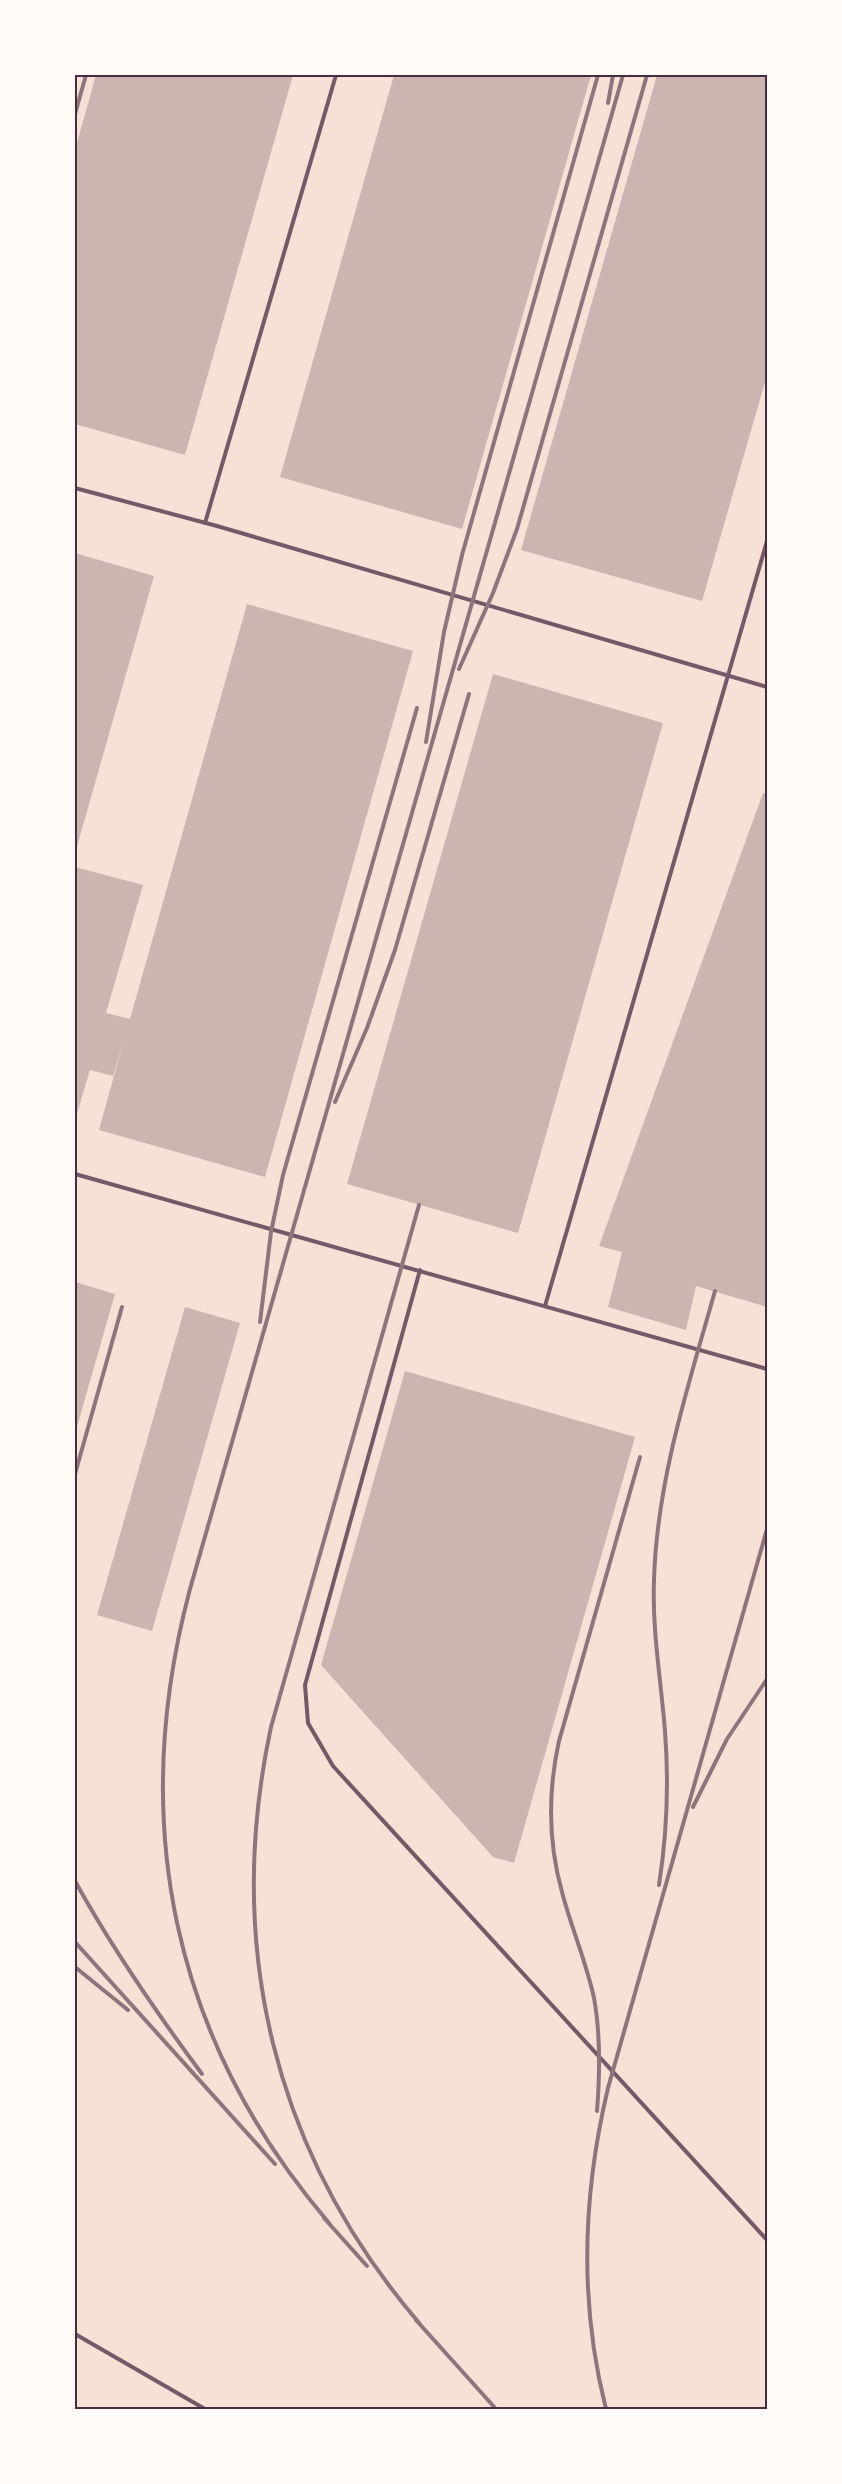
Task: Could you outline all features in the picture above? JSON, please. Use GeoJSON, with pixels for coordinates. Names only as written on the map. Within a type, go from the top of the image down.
{"type":"FeatureCollection","features":[{"type":"Feature","properties":{"kind":"lane"},"geometry":{"type":"LineString","coordinates":[[205,523],[336,75]]}},
{"type":"Feature","properties":{"kind":"lane"},"geometry":{"type":"LineString","coordinates":[[75,488],[205,523],[767,687]]}},
{"type":"Feature","properties":{"kind":"lane"},"geometry":{"type":"LineString","coordinates":[[545,1306],[767,541]]}},
{"type":"Feature","properties":{"kind":"lane"},"geometry":{"type":"LineString","coordinates":[[75,1174],[767,1369]]}},
{"type":"Feature","properties":{"kind":"lane"},"geometry":{"type":"LineString","coordinates":[[420,1270],[305,1685],[308,1723],[333,1766],[767,2240]]}},
{"type":"Feature","properties":{"kind":"lane"},"geometry":{"type":"LineString","coordinates":[[75,2334],[205,2409]]}},
{"type":"Feature","properties":{"kind":"building"},"geometry":{"type":"Polygon","coordinates":[[[96,75],[293,75],[185,455],[75,424],[75,150],[96,75]]]}},
{"type":"Feature","properties":{"kind":"building"},"geometry":{"type":"Polygon","coordinates":[[[394,75],[591,75],[462,529],[280,477],[394,75]]]}},
{"type":"Feature","properties":{"kind":"building"},"geometry":{"type":"Polygon","coordinates":[[[657,75],[767,75],[767,375],[702,601],[521,550],[657,75]]]}},
{"type":"Feature","properties":{"kind":"building"},"geometry":{"type":"Polygon","coordinates":[[[75,553],[154,576],[76,850],[75,850],[75,553]]]}},
{"type":"Feature","properties":{"kind":"building"},"geometry":{"type":"Polygon","coordinates":[[[247,604],[413,651],[265,1177],[99,1130],[123,1043],[113,1076],[90,1070],[75,1120],[75,867],[143,885],[106,1013],[130,1019],[247,604]]]}},
{"type":"Feature","properties":{"kind":"building"},"geometry":{"type":"Polygon","coordinates":[[[493,674],[663,723],[518,1233],[347,1184],[493,674]]]}},
{"type":"Feature","properties":{"kind":"building"},"geometry":{"type":"Polygon","coordinates":[[[763,793],[767,794],[767,1307],[696,1286],[686,1330],[608,1307],[622,1252],[599,1246],[763,793]]]}},
{"type":"Feature","properties":{"kind":"building"},"geometry":{"type":"Polygon","coordinates":[[[75,1282],[115,1294],[76,1430],[75,1430],[75,1282]]]}},
{"type":"Feature","properties":{"kind":"building"},"geometry":{"type":"Polygon","coordinates":[[[185,1307],[240,1323],[152,1631],[97,1615],[185,1307]]]}},
{"type":"Feature","properties":{"kind":"building"},"geometry":{"type":"Polygon","coordinates":[[[405,1371],[635,1437],[514,1863],[493,1857],[321,1665],[405,1371]]]}},
{"type":"Feature","properties":{"kind":"railway"},"geometry":{"type":"LineString","coordinates":[[75,114],[86,75]]}},
{"type":"Feature","properties":{"kind":"railway"},"geometry":{"type":"LineString","coordinates":[[426,742],[444,632],[462,555],[598,75]]}},
{"type":"Feature","properties":{"kind":"railway"},"geometry":{"type":"LineString","coordinates":[[608,103],[613,75]]}},
{"type":"Feature","properties":{"kind":"railway"},"geometry":{"type":"LineString","coordinates":[[329,2223],[275,2152],[232,2079],[200,2003],[177,1924],[165,1843],[163,1760],[172,1676],[190,1589],[623,75]]}},
{"type":"Feature","properties":{"kind":"railway"},"geometry":{"type":"LineString","coordinates":[[459,669],[493,593],[517,529],[647,75]]}},
{"type":"Feature","properties":{"kind":"railway"},"geometry":{"type":"LineString","coordinates":[[335,1102],[367,1028],[395,950],[469,694]]}},
{"type":"Feature","properties":{"kind":"railway"},"geometry":{"type":"LineString","coordinates":[[260,1322],[271,1232],[283,1175],[417,708]]}},
{"type":"Feature","properties":{"kind":"railway"},"geometry":{"type":"LineString","coordinates":[[419,1205],[271,1727],[258,1809],[254,1889],[259,1967],[273,2044],[296,2118],[329,2190],[370,2259],[420,2324]]}},
{"type":"Feature","properties":{"kind":"railway"},"geometry":{"type":"LineString","coordinates":[[659,1885],[664,1847],[667,1770],[654,1618],[656,1543],[661,1506],[676,1434],[715,1291]]}},
{"type":"Feature","properties":{"kind":"railway"},"geometry":{"type":"LineString","coordinates":[[75,1474],[122,1307]]}},
{"type":"Feature","properties":{"kind":"railway"},"geometry":{"type":"LineString","coordinates":[[597,2111],[599,2054],[594,1998],[557,1873],[552,1835],[551,1798],[559,1741],[640,1457]]}},
{"type":"Feature","properties":{"kind":"railway"},"geometry":{"type":"LineString","coordinates":[[606,2409],[591,2329],[587,2248],[593,2168],[600,2128],[608,2088],[767,1529]]}},
{"type":"Feature","properties":{"kind":"railway"},"geometry":{"type":"LineString","coordinates":[[693,1807],[727,1739],[767,1679]]}},
{"type":"Feature","properties":{"kind":"railway"},"geometry":{"type":"LineString","coordinates":[[75,1881],[135,1979],[202,2074]]}},
{"type":"Feature","properties":{"kind":"railway"},"geometry":{"type":"LineString","coordinates":[[75,1942],[275,2164]]}},
{"type":"Feature","properties":{"kind":"railway"},"geometry":{"type":"LineString","coordinates":[[75,1967],[128,2010]]}},
{"type":"Feature","properties":{"kind":"railway"},"geometry":{"type":"LineString","coordinates":[[324,2218],[367,2266]]}},
{"type":"Feature","properties":{"kind":"railway"},"geometry":{"type":"LineString","coordinates":[[416,2320],[496,2409]]}}]}
